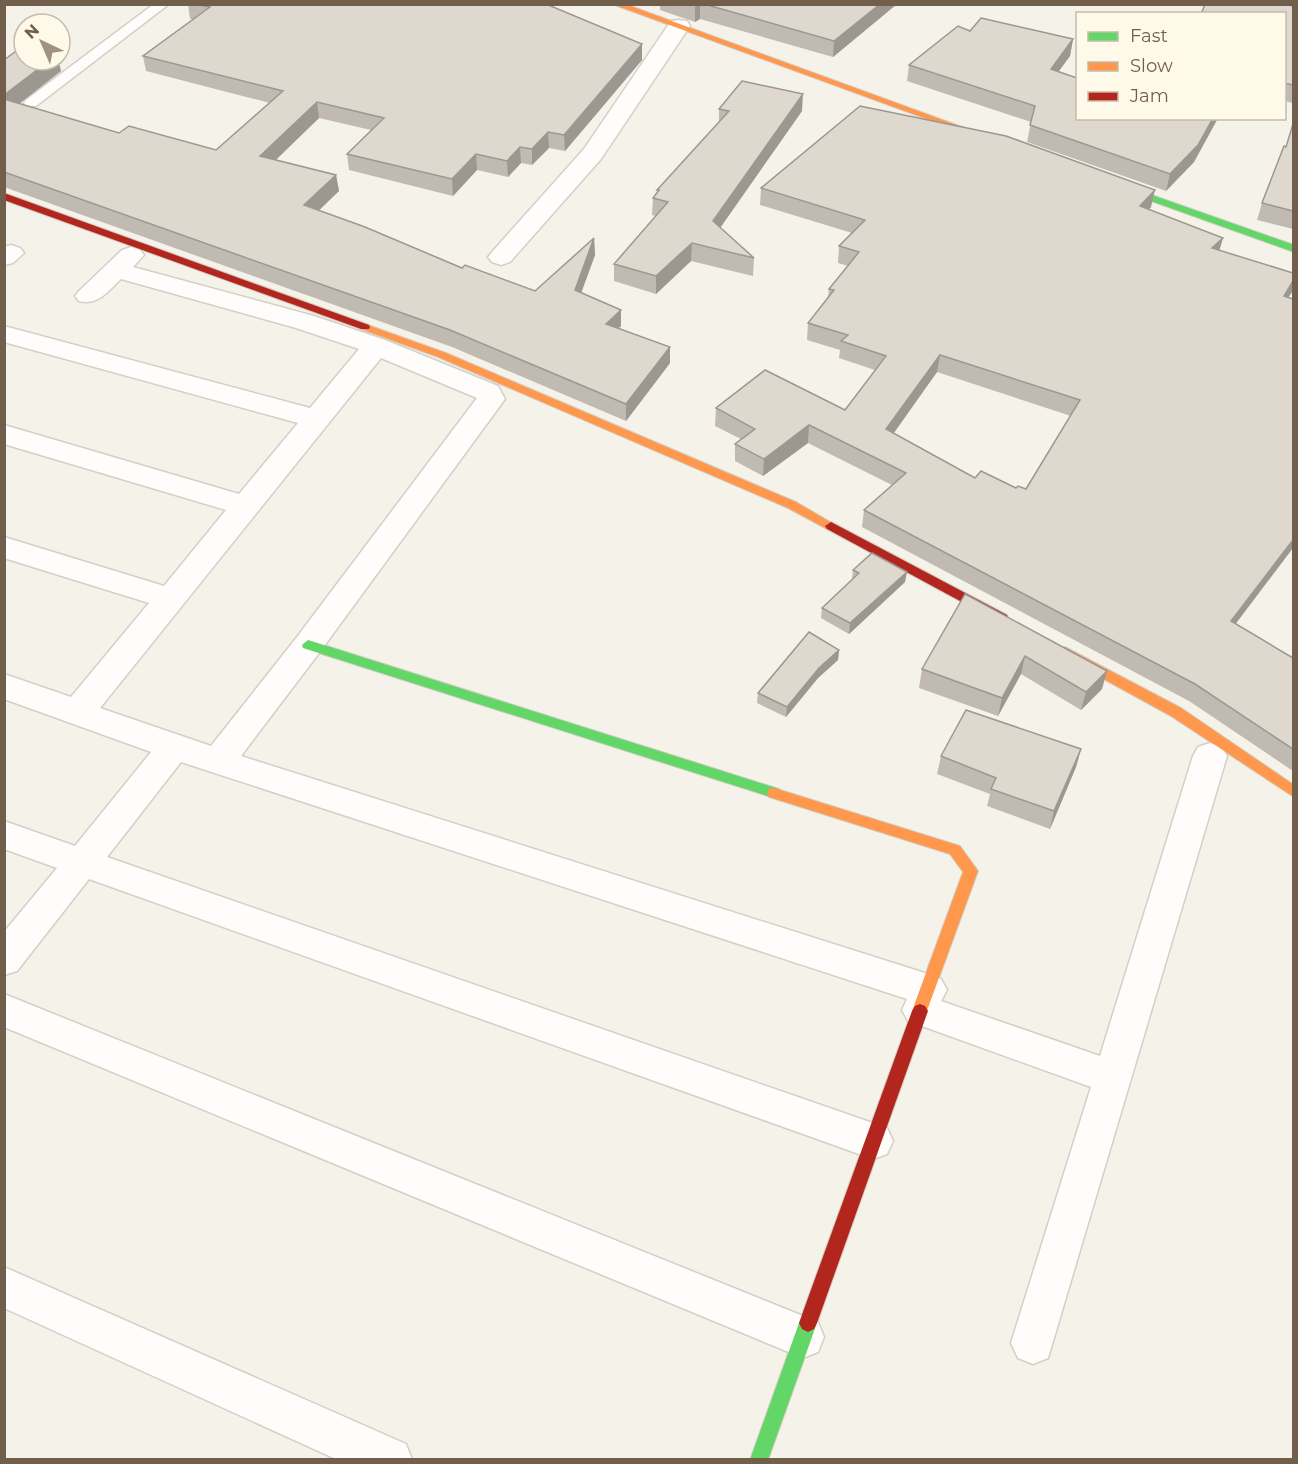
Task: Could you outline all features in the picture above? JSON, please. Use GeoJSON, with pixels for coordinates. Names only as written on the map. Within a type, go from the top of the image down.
{"type":"FeatureCollection","features":[{"type":"Feature","properties":{"kind":"main road"},"geometry":{"type":"LineString","coordinates":[[616,4],[998,142]]}},
{"type":"Feature","properties":{"kind":"main road"},"geometry":{"type":"LineString","coordinates":[[1100,179],[1293,249]]}},
{"type":"Feature","properties":{"kind":"main road"},"geometry":{"type":"LineString","coordinates":[[4,196],[442,355],[792,505],[1010,622]]}},
{"type":"Feature","properties":{"kind":"main road"},"geometry":{"type":"LineString","coordinates":[[308,645],[955,850],[971,871],[759,1460]]}},
{"type":"Feature","properties":{"kind":"main road"},"geometry":{"type":"LineString","coordinates":[[1051,645],[1176,712],[1293,792]]}},
{"type":"Feature","properties":{"kind":"street"},"geometry":{"type":"LineString","coordinates":[[501,257],[593,154],[679,26]]}},
{"type":"Feature","properties":{"kind":"street"},"geometry":{"type":"LineString","coordinates":[[88,296],[124,263],[376,346],[489,392],[491,399],[308,645],[218,761]]}},
{"type":"Feature","properties":{"kind":"street"},"geometry":{"type":"LineString","coordinates":[[4,334],[317,419]]}},
{"type":"Feature","properties":{"kind":"street"},"geometry":{"type":"LineString","coordinates":[[78,712],[376,346]]}},
{"type":"Feature","properties":{"kind":"street"},"geometry":{"type":"LineString","coordinates":[[4,434],[246,506]]}},
{"type":"Feature","properties":{"kind":"street"},"geometry":{"type":"LineString","coordinates":[[4,547],[170,599]]}},
{"type":"Feature","properties":{"kind":"street"},"geometry":{"type":"LineString","coordinates":[[4,686],[174,747],[925,1000],[1113,1078]]}},
{"type":"Feature","properties":{"kind":"street"},"geometry":{"type":"LineString","coordinates":[[4,960],[174,747]]}},
{"type":"Feature","properties":{"kind":"street"},"geometry":{"type":"LineString","coordinates":[[1033,1343],[1210,756]]}},
{"type":"Feature","properties":{"kind":"street"},"geometry":{"type":"LineString","coordinates":[[4,835],[873,1141]]}},
{"type":"Feature","properties":{"kind":"street"},"geometry":{"type":"LineString","coordinates":[[4,1010],[803,1337]]}},
{"type":"Feature","properties":{"kind":"street"},"geometry":{"type":"LineString","coordinates":[[4,1287],[390,1460]]}},
{"type":"Feature","properties":{"kind":"lane"},"geometry":{"type":"LineString","coordinates":[[30,103],[163,4]]}},
{"type":"Feature","properties":{"kind":"building"},"geometry":{"type":"Polygon","coordinates":[[[194,4],[546,4],[642,44],[564,135],[548,132],[532,149],[520,147],[507,161],[476,154],[452,179],[347,154],[384,118],[317,102],[260,156],[336,175],[304,205],[365,227],[462,268],[465,265],[535,291],[594,238],[575,290],[621,310],[606,324],[670,347],[626,404],[450,330],[4,172],[4,99],[119,133],[129,126],[216,150],[283,91],[143,56],[210,7],[194,4]]]}},
{"type":"Feature","properties":{"kind":"building"},"geometry":{"type":"Polygon","coordinates":[[[704,4],[880,4],[834,41],[704,4]]]}},
{"type":"Feature","properties":{"kind":"building"},"geometry":{"type":"Polygon","coordinates":[[[1205,4],[1293,6],[1293,85],[1286,83],[1286,12],[1202,12],[1205,4]]]}},
{"type":"Feature","properties":{"kind":"building"},"geometry":{"type":"Polygon","coordinates":[[[981,18],[1073,39],[1051,69],[1076,78],[1076,120],[1212,120],[1198,145],[1170,174],[1030,125],[1035,106],[909,65],[958,26],[970,31],[981,18]]]}},
{"type":"Feature","properties":{"kind":"building"},"geometry":{"type":"Polygon","coordinates":[[[12,54],[12,72],[34,72],[4,95],[4,60],[12,54]]]}},
{"type":"Feature","properties":{"kind":"building"},"geometry":{"type":"Polygon","coordinates":[[[742,81],[803,94],[713,221],[754,258],[692,243],[656,276],[614,264],[668,202],[653,198],[659,190],[657,190],[729,111],[719,109],[742,81]]]}},
{"type":"Feature","properties":{"kind":"building"},"geometry":{"type":"Polygon","coordinates":[[[860,106],[1006,136],[1155,190],[1140,206],[1223,238],[1212,248],[1293,273],[1293,281],[1284,296],[1293,299],[1293,540],[1231,621],[1293,658],[1293,749],[1195,684],[864,510],[906,473],[809,425],[764,459],[735,444],[755,429],[716,408],[765,370],[845,410],[886,356],[841,341],[848,335],[808,323],[834,290],[829,289],[859,252],[839,246],[865,220],[761,188],[860,106]],[[940,355],[886,429],[975,478],[981,471],[1016,488],[1018,486],[1026,489],[1080,400],[940,355]]]}},
{"type":"Feature","properties":{"kind":"building"},"geometry":{"type":"Polygon","coordinates":[[[1293,124],[1293,211],[1262,203],[1284,146],[1286,147],[1293,124]]]}},
{"type":"Feature","properties":{"kind":"building"},"geometry":{"type":"Polygon","coordinates":[[[872,553],[907,572],[850,623],[822,608],[859,573],[853,570],[872,553]]]}},
{"type":"Feature","properties":{"kind":"building"},"geometry":{"type":"Polygon","coordinates":[[[965,594],[1107,671],[1086,692],[1025,656],[1002,698],[922,669],[965,594]]]}},
{"type":"Feature","properties":{"kind":"building"},"geometry":{"type":"Polygon","coordinates":[[[809,632],[839,650],[819,668],[787,707],[758,693],[809,632]]]}},
{"type":"Feature","properties":{"kind":"building"},"geometry":{"type":"Polygon","coordinates":[[[966,710],[1081,749],[1054,811],[991,789],[996,778],[941,756],[966,710]]]}},
{"type":"Feature","properties":{"kind":"traffic: fast"},"geometry":{"type":"LineString","coordinates":[[1112,184],[1294,249]]}},
{"type":"Feature","properties":{"kind":"traffic: fast"},"geometry":{"type":"LineString","coordinates":[[308,645],[774,793]]}},
{"type":"Feature","properties":{"kind":"traffic: fast"},"geometry":{"type":"LineString","coordinates":[[759,1460],[808,1323]]}},
{"type":"Feature","properties":{"kind":"traffic: slow"},"geometry":{"type":"LineString","coordinates":[[616,4],[990,139]]}},
{"type":"Feature","properties":{"kind":"traffic: slow"},"geometry":{"type":"LineString","coordinates":[[365,327],[442,355],[792,505],[831,526]]}},
{"type":"Feature","properties":{"kind":"traffic: slow"},"geometry":{"type":"LineString","coordinates":[[1065,652],[1176,712],[1294,792]]}},
{"type":"Feature","properties":{"kind":"traffic: slow"},"geometry":{"type":"LineString","coordinates":[[774,793],[955,850],[971,871],[920,1011]]}},
{"type":"Feature","properties":{"kind":"traffic: jam"},"geometry":{"type":"LineString","coordinates":[[4,196],[365,327]]}},
{"type":"Feature","properties":{"kind":"traffic: jam"},"geometry":{"type":"LineString","coordinates":[[831,526],[1002,618]]}},
{"type":"Feature","properties":{"kind":"traffic: jam"},"geometry":{"type":"LineString","coordinates":[[808,1323],[920,1011]]}}]}
